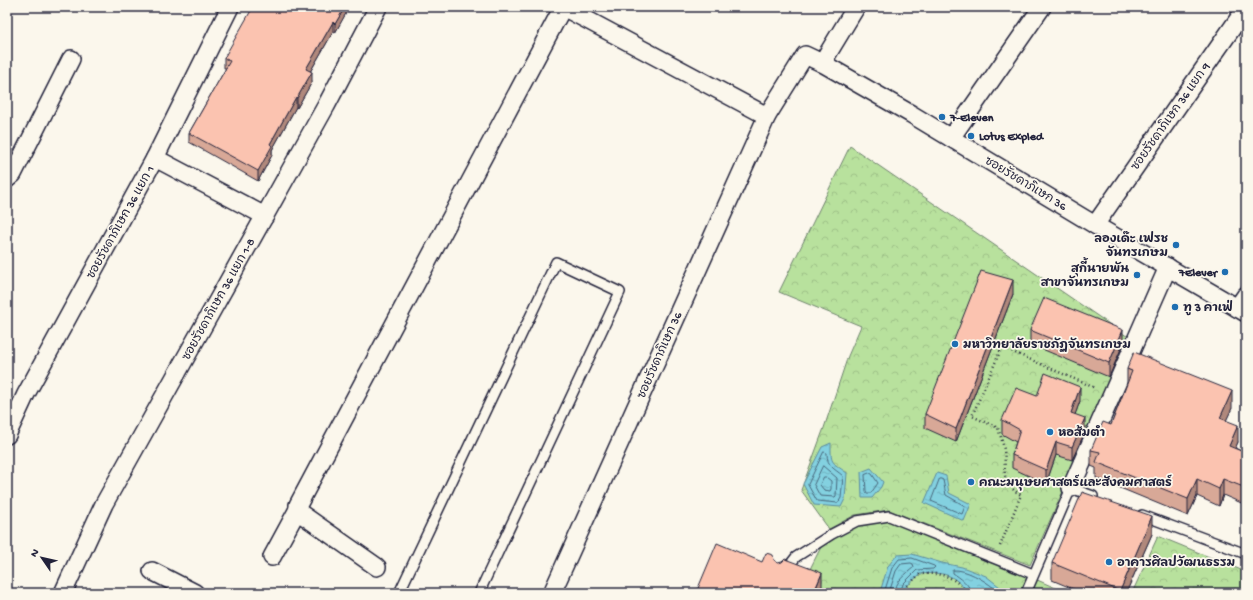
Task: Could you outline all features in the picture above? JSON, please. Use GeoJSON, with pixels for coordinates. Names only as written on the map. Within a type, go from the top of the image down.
{"type":"FeatureCollection","features":[{"type":"Feature","properties":{"kind":"street","name":"ซอยรัชดาภิเษก 36 แยก 1"},"geometry":{"type":"LineString","coordinates":[[7,435],[26,394],[155,158],[230,7]]}},
{"type":"Feature","properties":{"kind":"street","name":"ซอยรัชดาภิเษก 36 แยก 1-8"},"geometry":{"type":"LineString","coordinates":[[63,593],[104,504],[326,106],[378,7]]}},
{"type":"Feature","properties":{"kind":"street"},"geometry":{"type":"LineString","coordinates":[[272,557],[298,509],[298,505],[563,7],[767,116]]}},
{"type":"Feature","properties":{"kind":"street"},"geometry":{"type":"LineString","coordinates":[[822,63],[856,7]]}},
{"type":"Feature","properties":{"kind":"street"},"geometry":{"type":"LineString","coordinates":[[951,138],[1042,7]]}},
{"type":"Feature","properties":{"kind":"street","name":"ซอยรัชดาภิเษก 36 แยก 9"},"geometry":{"type":"LineString","coordinates":[[1095,225],[1246,8]]}},
{"type":"Feature","properties":{"kind":"street","name":"ซอยรัชดาภิเษก 36"},"geometry":{"type":"LineString","coordinates":[[552,593],[767,116],[805,54],[951,138],[1095,225],[1168,267],[1243,305]]}},
{"type":"Feature","properties":{"kind":"street"},"geometry":{"type":"LineString","coordinates":[[7,179],[13,174],[71,60]]}},
{"type":"Feature","properties":{"kind":"street"},"geometry":{"type":"LineString","coordinates":[[155,158],[265,216]]}},
{"type":"Feature","properties":{"kind":"street"},"geometry":{"type":"LineString","coordinates":[[1071,488],[1168,267]]}},
{"type":"Feature","properties":{"kind":"street"},"geometry":{"type":"LineString","coordinates":[[298,509],[300,512],[377,567]]}},
{"type":"Feature","properties":{"kind":"street"},"geometry":{"type":"LineString","coordinates":[[152,571],[195,593]]}},
{"type":"Feature","properties":{"kind":"lane"},"geometry":{"type":"LineString","coordinates":[[399,593],[556,262],[620,292],[478,593]]}},
{"type":"Feature","properties":{"kind":"lane"},"geometry":{"type":"LineString","coordinates":[[1026,593],[1071,488],[1100,499]]}},
{"type":"Feature","properties":{"kind":"lane"},"geometry":{"type":"LineString","coordinates":[[1137,513],[1246,554]]}},
{"type":"Feature","properties":{"kind":"lane"},"geometry":{"type":"LineString","coordinates":[[779,580],[796,557],[832,534],[857,520],[889,516],[1033,574]]}},
{"type":"Feature","properties":{"kind":"path"},"geometry":{"type":"LineString","coordinates":[[995,559],[1021,495],[1012,489],[1004,477],[1004,450],[998,428],[972,416],[1002,347],[1112,395]]}},
{"type":"Feature","properties":{"kind":"path"},"geometry":{"type":"LineString","coordinates":[[904,593],[907,586],[920,574],[934,573],[948,576],[960,583],[968,593]]}},
{"type":"Feature","properties":{"kind":"path"},"geometry":{"type":"LineString","coordinates":[[878,593],[882,593]]}},
{"type":"Feature","properties":{"kind":"green space"},"geometry":{"type":"Polygon","coordinates":[[[850,146],[1131,339],[1030,565],[889,510],[855,515],[829,529],[801,490],[848,356],[861,326],[779,292],[850,146]]]}},
{"type":"Feature","properties":{"kind":"green space"},"geometry":{"type":"Polygon","coordinates":[[[890,520],[1028,576],[1021,593],[798,593],[824,541],[860,524],[890,520]]]}},
{"type":"Feature","properties":{"kind":"green space"},"geometry":{"type":"Polygon","coordinates":[[[1158,536],[1246,572],[1246,593],[1132,593],[1158,536]]]}},
{"type":"Feature","properties":{"kind":"green space"},"geometry":{"type":"Polygon","coordinates":[[[1035,579],[1067,593],[1029,593],[1035,579]]]}},
{"type":"Feature","properties":{"kind":"water"},"geometry":{"type":"Polygon","coordinates":[[[831,443],[831,454],[834,464],[847,473],[845,499],[841,507],[814,505],[803,484],[822,447],[831,443]]]}},
{"type":"Feature","properties":{"kind":"water"},"geometry":{"type":"Polygon","coordinates":[[[871,468],[883,482],[872,498],[862,498],[861,472],[871,468]]]}},
{"type":"Feature","properties":{"kind":"water"},"geometry":{"type":"Polygon","coordinates":[[[937,473],[946,476],[949,493],[971,504],[964,521],[924,503],[937,473]]]}},
{"type":"Feature","properties":{"kind":"water"},"geometry":{"type":"Polygon","coordinates":[[[912,554],[962,567],[986,576],[1000,587],[997,593],[968,593],[958,581],[947,575],[928,573],[920,574],[907,586],[903,593],[880,592],[888,566],[897,555],[912,554]]]}},
{"type":"Feature","properties":{"kind":"building"},"geometry":{"type":"Polygon","coordinates":[[[253,7],[345,7],[335,24],[333,22],[306,69],[312,72],[297,98],[296,97],[270,144],[272,146],[258,171],[189,133],[230,61],[224,58],[253,7]]]}},
{"type":"Feature","properties":{"kind":"building"},"geometry":{"type":"Polygon","coordinates":[[[981,271],[1013,280],[956,429],[925,414],[981,271]]]}},
{"type":"Feature","properties":{"kind":"building"},"geometry":{"type":"Polygon","coordinates":[[[1044,298],[1123,330],[1109,363],[1030,330],[1044,298]]]}},
{"type":"Feature","properties":{"kind":"building"},"geometry":{"type":"Polygon","coordinates":[[[1134,352],[1232,391],[1220,418],[1238,425],[1229,446],[1246,453],[1246,488],[1223,479],[1219,489],[1197,479],[1188,499],[1096,462],[1100,452],[1091,450],[1103,422],[1111,425],[1132,371],[1127,369],[1134,352]]]}},
{"type":"Feature","properties":{"kind":"building"},"geometry":{"type":"Polygon","coordinates":[[[1045,373],[1080,387],[1071,413],[1085,418],[1072,447],[1056,442],[1046,470],[1012,455],[1020,430],[1002,420],[1016,388],[1037,396],[1045,373]]]}},
{"type":"Feature","properties":{"kind":"building"},"geometry":{"type":"Polygon","coordinates":[[[1082,492],[1152,516],[1120,591],[1052,563],[1082,492]]]}},
{"type":"Feature","properties":{"kind":"building"},"geometry":{"type":"Polygon","coordinates":[[[717,543],[762,562],[766,553],[773,555],[774,560],[778,563],[785,559],[822,573],[814,592],[816,593],[696,593],[717,543]]]}},
{"type":"Feature","properties":{"kind":"place","name":"7-Eleven"},"geometry":{"type":"Point","coordinates":[942,117]}},
{"type":"Feature","properties":{"kind":"place","name":"Lotus Expled"},"geometry":{"type":"Point","coordinates":[971,136]}},
{"type":"Feature","properties":{"kind":"place","name":"ลองเด๊ะ เฟรช จันทรเกษม"},"geometry":{"type":"Point","coordinates":[1176,245]}},
{"type":"Feature","properties":{"kind":"place","name":"7Elever"},"geometry":{"type":"Point","coordinates":[1225,272]}},
{"type":"Feature","properties":{"kind":"place","name":"สุกี้นายพัน สาขาจันทรเกษม"},"geometry":{"type":"Point","coordinates":[1137,275]}},
{"type":"Feature","properties":{"kind":"place","name":"ทู 3 คาเฟ่"},"geometry":{"type":"Point","coordinates":[1175,307]}},
{"type":"Feature","properties":{"kind":"place","name":"มหาวิทยาลัยราชภัฏจันทรเกษม"},"geometry":{"type":"Point","coordinates":[955,344]}},
{"type":"Feature","properties":{"kind":"place","name":"หอส้มตำ"},"geometry":{"type":"Point","coordinates":[1050,432]}},
{"type":"Feature","properties":{"kind":"place","name":"คณะมนุษยศาสตร์และสังคมศาสตร์"},"geometry":{"type":"Point","coordinates":[971,482]}},
{"type":"Feature","properties":{"kind":"place","name":"อาคารศิลปวัฒนธรรม"},"geometry":{"type":"Point","coordinates":[1109,562]}}]}
